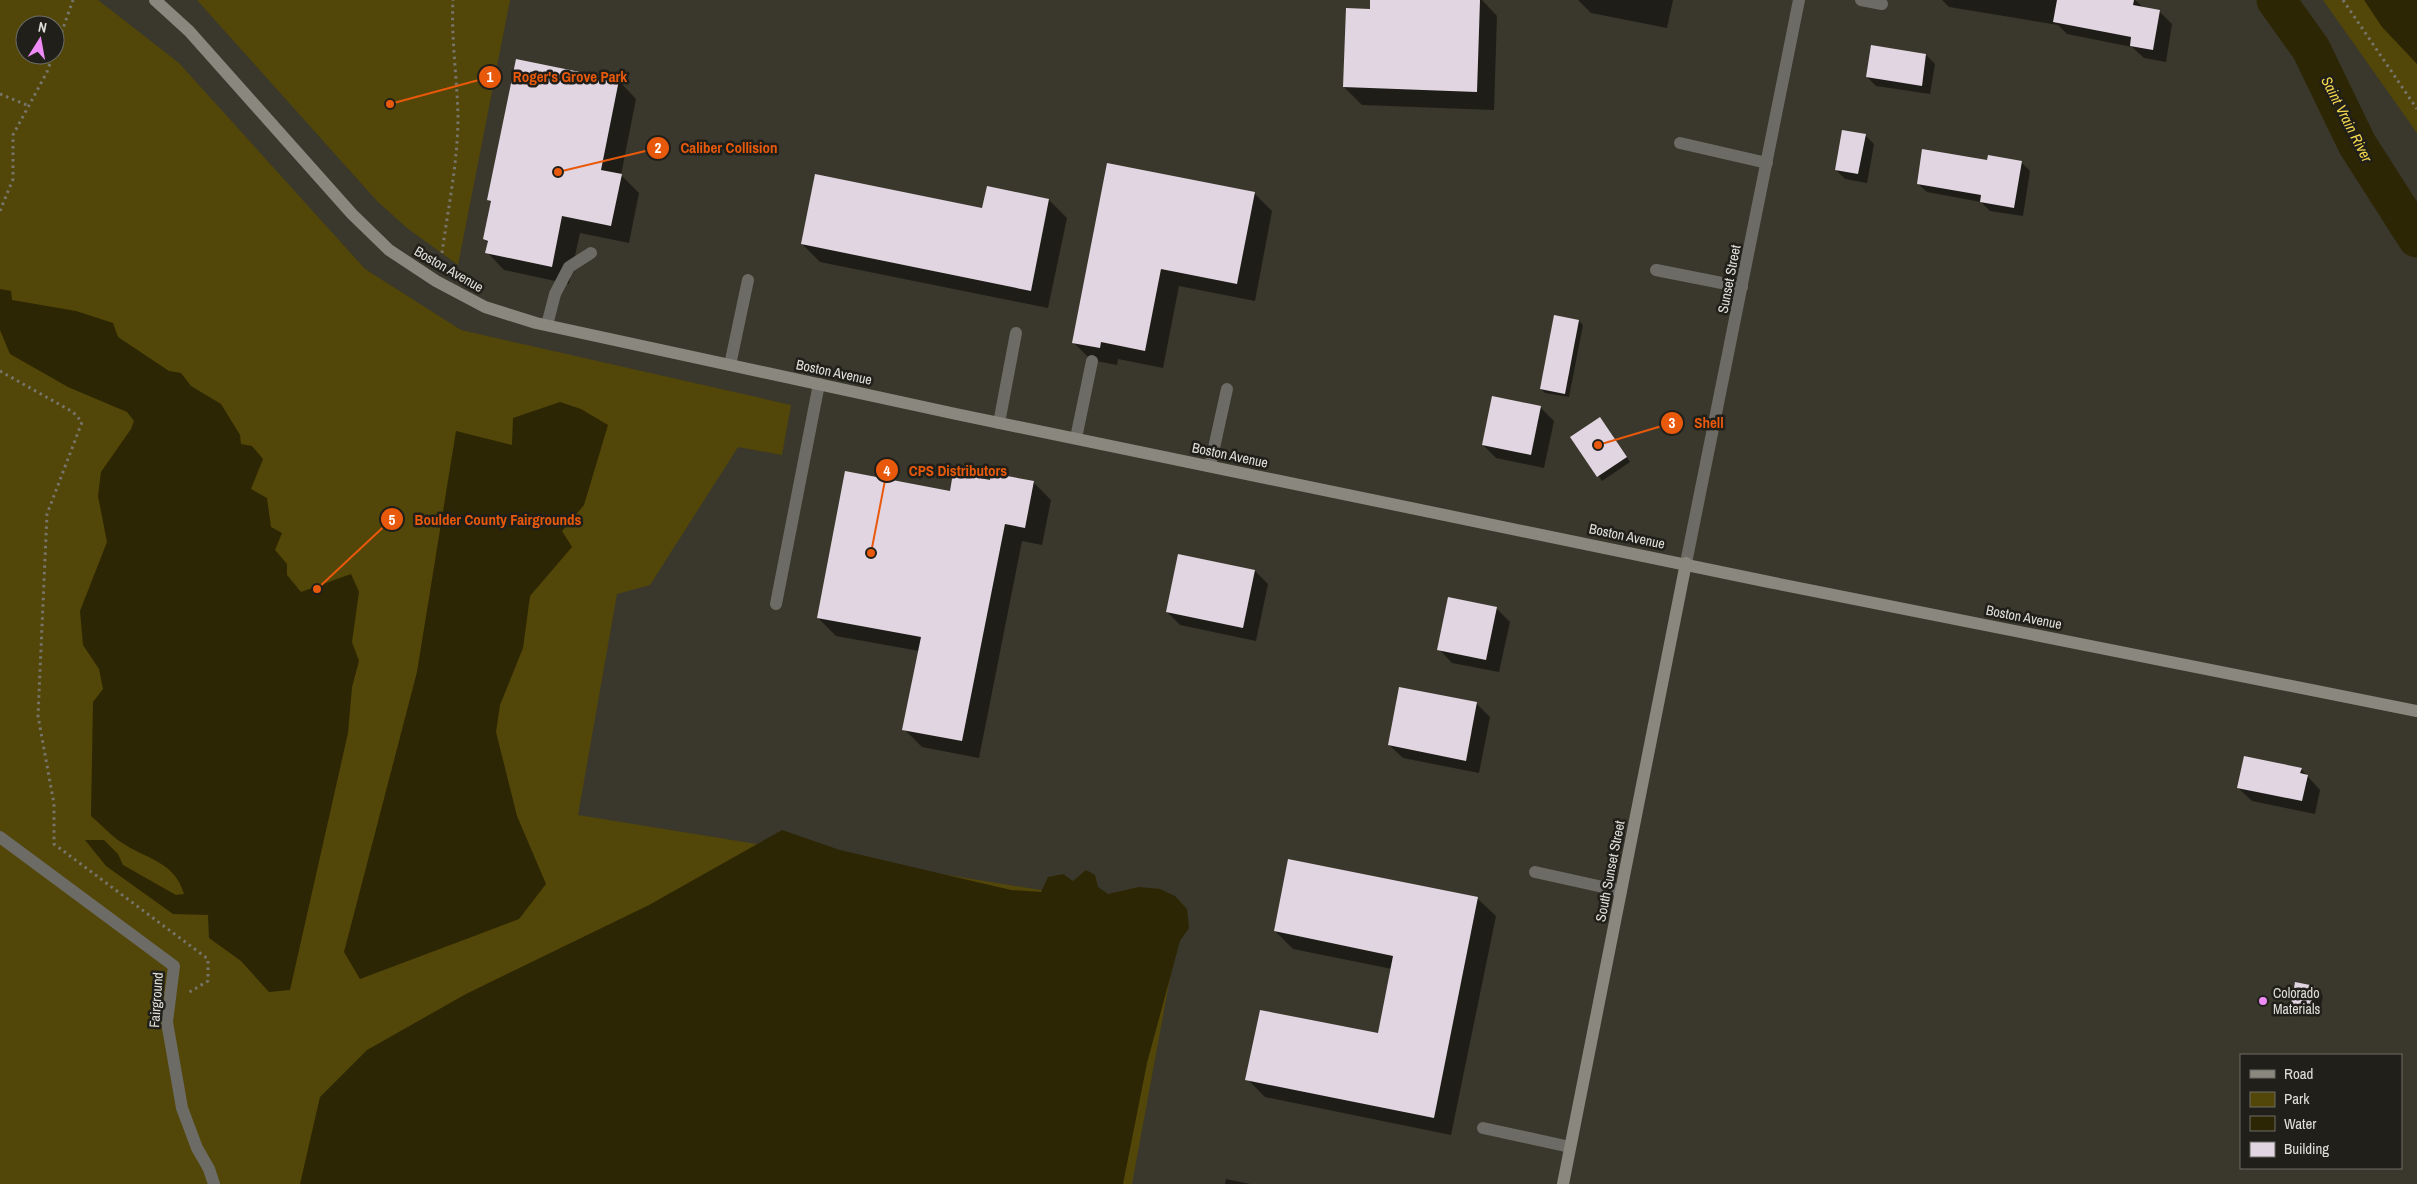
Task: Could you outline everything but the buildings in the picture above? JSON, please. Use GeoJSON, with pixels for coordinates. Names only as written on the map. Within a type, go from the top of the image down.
{"type":"FeatureCollection","features":[{"type":"Feature","properties":{"kind":"street","name":"Boston Avenue"},"geometry":{"type":"LineString","coordinates":[[156,0],[190,30],[352,214],[389,250],[436,281],[485,307],[547,325],[999,423],[1686,563],[1769,582],[2417,711]]}},
{"type":"Feature","properties":{"kind":"street","name":"Sunset Street"},"geometry":{"type":"LineString","coordinates":[[1686,563],[1799,0]]}},
{"type":"Feature","properties":{"kind":"street"},"geometry":{"type":"LineString","coordinates":[[1862,0],[1882,4]]}},
{"type":"Feature","properties":{"kind":"street"},"geometry":{"type":"LineString","coordinates":[[1680,143],[1767,163]]}},
{"type":"Feature","properties":{"kind":"street"},"geometry":{"type":"LineString","coordinates":[[547,325],[555,294],[569,267],[591,253]]}},
{"type":"Feature","properties":{"kind":"street"},"geometry":{"type":"LineString","coordinates":[[1656,270],[1742,287]]}},
{"type":"Feature","properties":{"kind":"street"},"geometry":{"type":"LineString","coordinates":[[730,365],[748,280]]}},
{"type":"Feature","properties":{"kind":"street"},"geometry":{"type":"LineString","coordinates":[[999,423],[1016,333]]}},
{"type":"Feature","properties":{"kind":"street"},"geometry":{"type":"LineString","coordinates":[[1076,438],[1092,361]]}},
{"type":"Feature","properties":{"kind":"street"},"geometry":{"type":"LineString","coordinates":[[776,604],[819,384]]}},
{"type":"Feature","properties":{"kind":"street"},"geometry":{"type":"LineString","coordinates":[[1210,466],[1227,389]]}},
{"type":"Feature","properties":{"kind":"street","name":"South Sunset Street"},"geometry":{"type":"LineString","coordinates":[[1563,1184],[1686,563]]}},
{"type":"Feature","properties":{"kind":"street","name":"Fairground"},"geometry":{"type":"LineString","coordinates":[[0,837],[174,966],[167,1022],[182,1108],[197,1148],[209,1168],[214,1184]]}},
{"type":"Feature","properties":{"kind":"street"},"geometry":{"type":"LineString","coordinates":[[1536,872],[1621,891]]}},
{"type":"Feature","properties":{"kind":"street"},"geometry":{"type":"LineString","coordinates":[[1483,1128],[1570,1147]]}},
{"type":"Feature","properties":{"kind":"path"},"geometry":{"type":"LineString","coordinates":[[65,22],[73,0]]}},
{"type":"Feature","properties":{"kind":"path"},"geometry":{"type":"LineString","coordinates":[[442,254],[457,148],[458,116],[452,19],[453,0]]}},
{"type":"Feature","properties":{"kind":"path"},"geometry":{"type":"LineString","coordinates":[[2344,0],[2417,109]]}},
{"type":"Feature","properties":{"kind":"path"},"geometry":{"type":"LineString","coordinates":[[0,211],[13,178],[13,135],[50,65]]}},
{"type":"Feature","properties":{"kind":"path"},"geometry":{"type":"LineString","coordinates":[[0,94],[29,106]]}},
{"type":"Feature","properties":{"kind":"path"},"geometry":{"type":"LineString","coordinates":[[0,371],[72,412],[82,422],[47,514],[38,716],[54,804],[54,844],[208,959],[208,981],[193,991],[170,997]]}},
{"type":"Feature","properties":{"kind":"green space"},"geometry":{"type":"Polygon","coordinates":[[[0,0],[98,0],[179,63],[365,269],[461,330],[791,405],[782,455],[738,447],[650,585],[617,594],[578,815],[1182,913],[1132,1184],[0,1184],[0,0]]]}},
{"type":"Feature","properties":{"kind":"green space"},"geometry":{"type":"Polygon","coordinates":[[[197,0],[510,0],[458,265],[407,228],[377,201],[197,0]]]}},
{"type":"Feature","properties":{"kind":"green space"},"geometry":{"type":"Polygon","coordinates":[[[2323,0],[2417,0],[2417,133],[2323,0]]]}},
{"type":"Feature","properties":{"kind":"water"},"geometry":{"type":"Polygon","coordinates":[[[2364,0],[2417,0],[2417,64],[2382,27],[2364,0]]]}},
{"type":"Feature","properties":{"kind":"water"},"geometry":{"type":"Polygon","coordinates":[[[0,289],[11,291],[12,300],[76,311],[113,323],[118,337],[169,371],[181,373],[191,386],[221,404],[240,435],[241,444],[252,446],[263,459],[251,489],[267,498],[271,527],[282,533],[275,550],[287,564],[287,575],[301,592],[351,574],[359,592],[352,642],[359,661],[352,687],[348,733],[290,990],[269,992],[241,961],[209,938],[208,915],[173,914],[106,866],[85,840],[104,840],[118,854],[123,865],[176,895],[184,894],[180,883],[167,868],[120,841],[91,816],[93,702],[103,689],[99,669],[83,645],[80,611],[107,542],[98,496],[101,472],[131,429],[134,421],[127,412],[68,387],[10,354],[0,330],[0,289]]]}},
{"type":"Feature","properties":{"kind":"water"},"geometry":{"type":"Polygon","coordinates":[[[560,402],[581,409],[608,425],[584,505],[562,531],[572,547],[530,596],[523,648],[500,705],[496,732],[517,816],[546,884],[519,919],[360,979],[344,952],[417,672],[456,431],[512,445],[513,418],[560,402]]]}},
{"type":"Feature","properties":{"kind":"water"},"geometry":{"type":"Polygon","coordinates":[[[782,830],[840,850],[1011,890],[1041,892],[1048,877],[1063,874],[1073,881],[1086,870],[1095,875],[1098,887],[1108,894],[1139,887],[1160,889],[1175,896],[1187,909],[1189,928],[1180,941],[1147,1063],[1123,1184],[300,1184],[320,1097],[367,1050],[466,994],[649,905],[782,830]]]}},
{"type":"Feature","properties":{"kind":"waterway","name":"Saint Vrain River"},"geometry":{"type":"LineString","coordinates":[[2276,0],[2311,49],[2357,144],[2417,238]]}},
{"type":"Feature","properties":{"kind":"place","name":"Roger's Grove Park"},"geometry":{"type":"Point","coordinates":[390,104]}},
{"type":"Feature","properties":{"kind":"place","name":"Caliber Collision"},"geometry":{"type":"Point","coordinates":[558,172]}},
{"type":"Feature","properties":{"kind":"place","name":"Shell"},"geometry":{"type":"Point","coordinates":[1598,445]}},
{"type":"Feature","properties":{"kind":"place","name":"CPS Distributors"},"geometry":{"type":"Point","coordinates":[871,553]}},
{"type":"Feature","properties":{"kind":"place","name":"Boulder County Fairgrounds"},"geometry":{"type":"Point","coordinates":[317,589]}},
{"type":"Feature","properties":{"kind":"place","name":"Colorado Materials"},"geometry":{"type":"Point","coordinates":[2263,1001]}}]}
